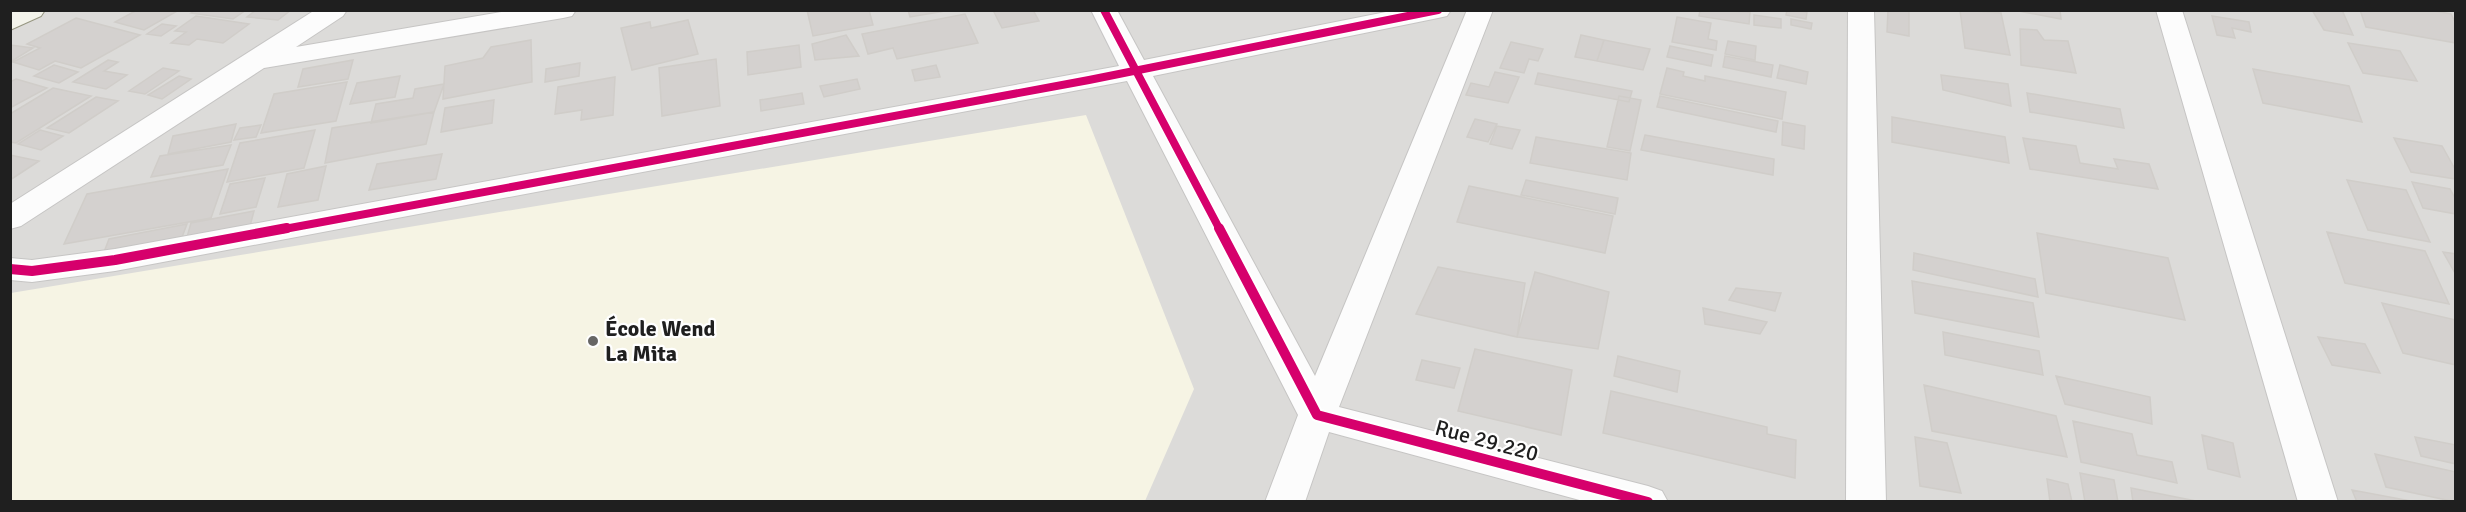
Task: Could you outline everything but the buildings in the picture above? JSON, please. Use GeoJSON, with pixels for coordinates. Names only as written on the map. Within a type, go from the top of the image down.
{"type":"FeatureCollection","features":[{"type":"Feature","properties":{"kind":"main road"},"geometry":{"type":"LineString","coordinates":[[10,22],[32,10]]}},
{"type":"Feature","properties":{"kind":"street"},"geometry":{"type":"LineString","coordinates":[[10,219],[334,10]]}},
{"type":"Feature","properties":{"kind":"street"},"geometry":{"type":"LineString","coordinates":[[254,63],[563,10]]}},
{"type":"Feature","properties":{"kind":"street"},"geometry":{"type":"LineString","coordinates":[[1104,10],[1317,415]]}},
{"type":"Feature","properties":{"kind":"street"},"geometry":{"type":"LineString","coordinates":[[10,269],[32,271],[115,260],[1135,70],[1437,10]]}},
{"type":"Feature","properties":{"kind":"street"},"geometry":{"type":"LineString","coordinates":[[1285,501],[1317,415],[1480,10]]}},
{"type":"Feature","properties":{"kind":"street"},"geometry":{"type":"LineString","coordinates":[[1861,10],[1860,95],[1866,501]]}},
{"type":"Feature","properties":{"kind":"street"},"geometry":{"type":"LineString","coordinates":[[2169,10],[2318,501]]}},
{"type":"Feature","properties":{"kind":"street","name":"Rue 29.220"},"geometry":{"type":"LineString","coordinates":[[1317,415],[1648,501]]}},
{"type":"Feature","properties":{"kind":"shaded area"},"geometry":{"type":"Polygon","coordinates":[[[11,11],[2455,11],[2455,501],[11,501],[11,11]]]}},
{"type":"Feature","properties":{"kind":"shaded area","name":"École Wend La Mita"},"geometry":{"type":"Polygon","coordinates":[[[1086,115],[1194,389],[1145,501],[11,501],[11,293],[1086,115]]]}},
{"type":"Feature","properties":{"kind":"cycle path"},"geometry":{"type":"LineString","coordinates":[[1104,10],[1317,415],[1648,502]]}},
{"type":"Feature","properties":{"kind":"cycle path"},"geometry":{"type":"LineString","coordinates":[[10,269],[32,271],[115,260],[1089,80],[1438,10]]}},
{"type":"Feature","properties":{"kind":"place","name":"École Wend La Mita"},"geometry":{"type":"Point","coordinates":[593,341]}}]}
